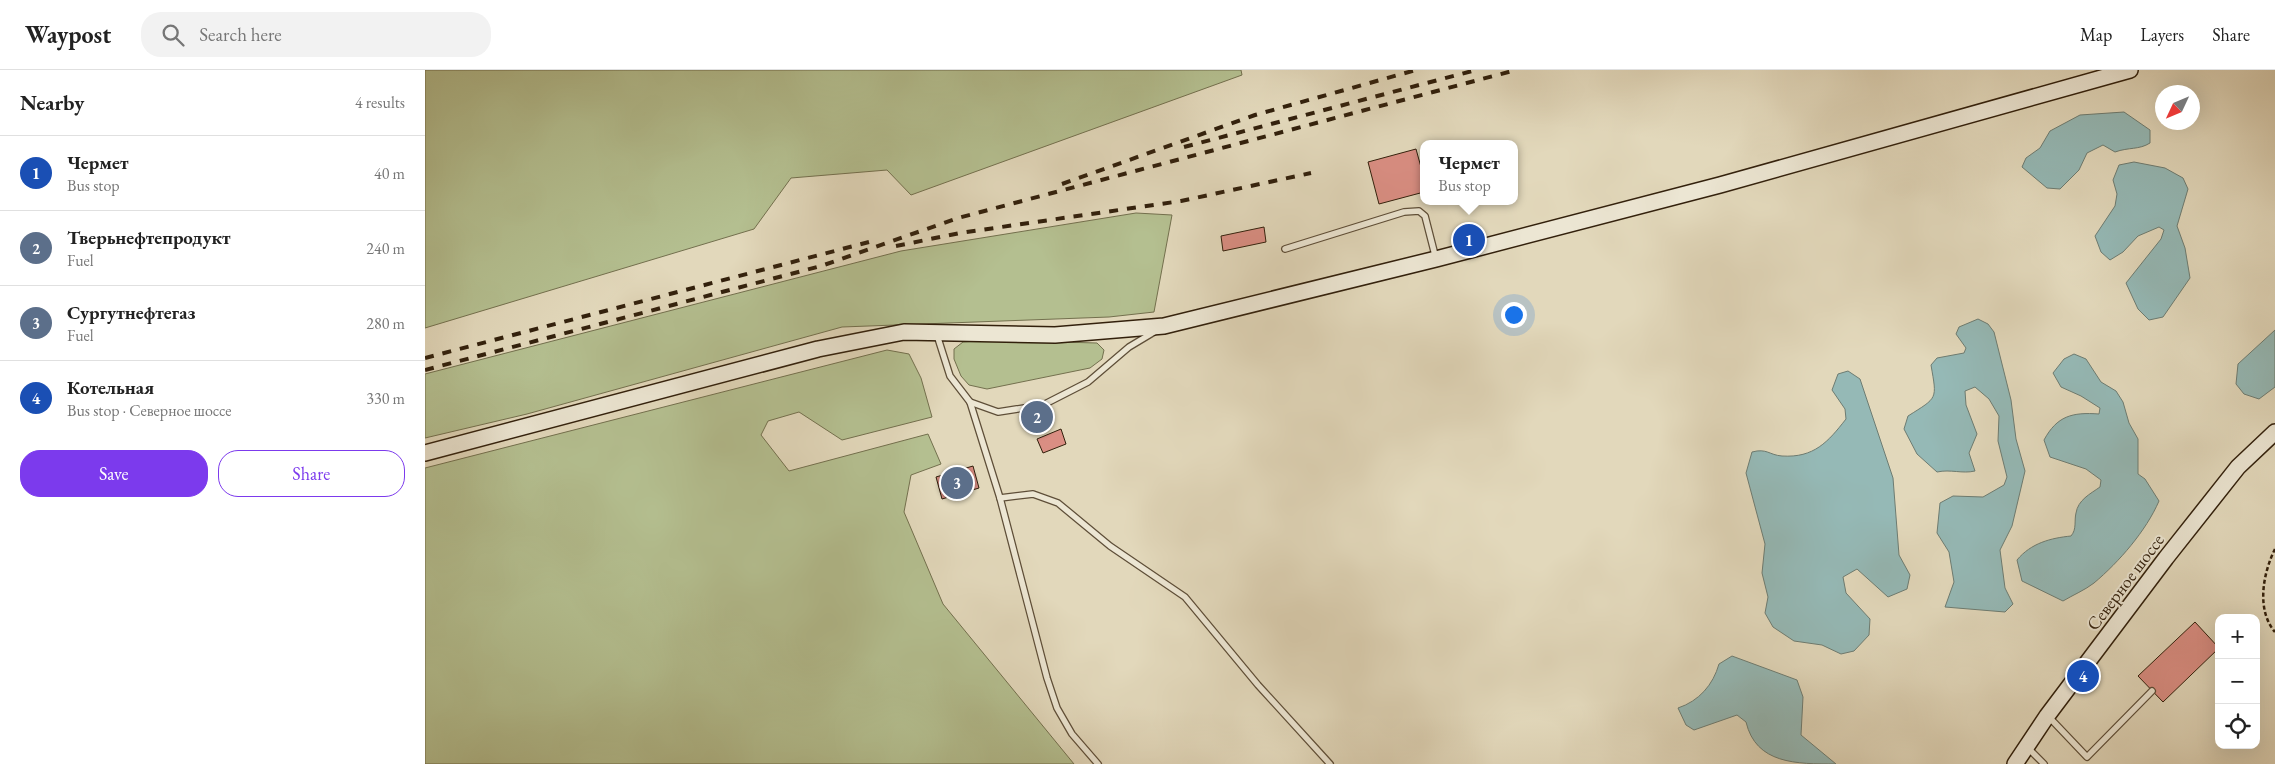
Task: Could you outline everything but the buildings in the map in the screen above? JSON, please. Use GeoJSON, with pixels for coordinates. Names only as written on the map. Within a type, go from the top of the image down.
{"type":"FeatureCollection","features":[{"type":"Feature","properties":{"kind":"street"},"geometry":{"type":"LineString","coordinates":[[425,452],[818,349],[904,332],[1055,335],[1164,326],[1436,259],[1720,185],[2130,70]]}},
{"type":"Feature","properties":{"kind":"street","name":"Северное шоссе"},"geometry":{"type":"LineString","coordinates":[[2015,764],[2047,716],[2232,474],[2275,432]]}},
{"type":"Feature","properties":{"kind":"lane"},"geometry":{"type":"LineString","coordinates":[[1285,249],[1404,212],[1419,211],[1425,216],[1436,259]]}},
{"type":"Feature","properties":{"kind":"lane"},"geometry":{"type":"LineString","coordinates":[[970,402],[998,412],[1043,405],[1088,382],[1129,348],[1164,326]]}},
{"type":"Feature","properties":{"kind":"lane"},"geometry":{"type":"LineString","coordinates":[[937,333],[949,376],[970,402],[1000,498],[1047,678],[1057,708],[1072,734],[1098,764]]}},
{"type":"Feature","properties":{"kind":"lane"},"geometry":{"type":"LineString","coordinates":[[1000,498],[1033,494],[1058,503],[1110,546],[1185,597],[1258,685],[1329,764]]}},
{"type":"Feature","properties":{"kind":"lane"},"geometry":{"type":"LineString","coordinates":[[2047,716],[2087,757],[2152,690]]}},
{"type":"Feature","properties":{"kind":"lane"},"geometry":{"type":"LineString","coordinates":[[2027,747],[2044,764]]}},
{"type":"Feature","properties":{"kind":"path"},"geometry":{"type":"LineString","coordinates":[[2275,548],[2270,558],[2263,592],[2264,618],[2275,632]]}},
{"type":"Feature","properties":{"kind":"green space"},"geometry":{"type":"Polygon","coordinates":[[[425,70],[1241,70],[1242,75],[911,195],[887,170],[791,178],[754,229],[425,328],[425,70]]]}},
{"type":"Feature","properties":{"kind":"green space"},"geometry":{"type":"Polygon","coordinates":[[[1136,213],[1172,215],[1154,312],[1109,317],[842,327],[527,414],[425,438],[425,374],[901,251],[1136,213]]]}},
{"type":"Feature","properties":{"kind":"green space"},"geometry":{"type":"Polygon","coordinates":[[[988,340],[1097,343],[1104,350],[1102,359],[1090,368],[987,389],[969,385],[961,376],[954,359],[954,349],[963,342],[988,340]]]}},
{"type":"Feature","properties":{"kind":"green space"},"geometry":{"type":"Polygon","coordinates":[[[887,350],[909,354],[921,378],[932,417],[842,440],[799,412],[768,421],[761,435],[789,471],[928,434],[941,464],[911,475],[904,512],[943,604],[1074,764],[425,764],[425,468],[887,350]]]}},
{"type":"Feature","properties":{"kind":"water"},"geometry":{"type":"Polygon","coordinates":[[[2124,112],[2150,130],[2150,143],[2142,147],[2115,152],[2103,145],[2087,153],[2079,170],[2060,189],[2047,188],[2022,167],[2026,158],[2040,148],[2050,131],[2080,115],[2124,112]]]}},
{"type":"Feature","properties":{"kind":"water"},"geometry":{"type":"Polygon","coordinates":[[[2134,162],[2165,168],[2183,178],[2188,189],[2177,226],[2185,248],[2190,278],[2163,317],[2149,320],[2138,309],[2126,283],[2161,239],[2164,230],[2159,227],[2138,236],[2123,252],[2110,260],[2101,252],[2095,236],[2115,206],[2117,194],[2113,180],[2119,165],[2134,162]]]}},
{"type":"Feature","properties":{"kind":"water"},"geometry":{"type":"Polygon","coordinates":[[[1978,319],[1988,324],[1994,332],[2011,400],[2016,439],[2025,471],[2012,526],[2000,550],[2005,588],[2013,604],[2005,612],[1945,607],[1954,582],[1949,552],[1937,533],[1940,503],[1953,496],[1983,497],[2004,485],[2007,477],[1998,441],[1999,416],[1989,399],[1975,387],[1965,391],[1966,405],[1977,434],[1969,453],[1975,471],[1970,472],[1937,472],[1917,454],[1904,429],[1908,416],[1925,405],[1933,397],[1934,385],[1931,365],[1937,358],[1964,353],[1966,348],[1956,334],[1959,327],[1978,319]]]}},
{"type":"Feature","properties":{"kind":"water"},"geometry":{"type":"Polygon","coordinates":[[[2275,330],[2275,387],[2259,399],[2244,394],[2236,384],[2238,364],[2275,330]]]}},
{"type":"Feature","properties":{"kind":"water"},"geometry":{"type":"Polygon","coordinates":[[[2074,354],[2086,359],[2101,382],[2116,391],[2123,402],[2129,423],[2138,439],[2138,474],[2145,479],[2159,501],[2147,524],[2113,566],[2090,586],[2063,601],[2022,581],[2017,560],[2035,545],[2056,538],[2071,536],[2074,531],[2079,504],[2100,487],[2101,480],[2086,469],[2050,457],[2044,440],[2054,426],[2066,417],[2081,414],[2099,414],[2100,408],[2081,396],[2061,387],[2053,373],[2064,359],[2074,354]]]}},
{"type":"Feature","properties":{"kind":"water"},"geometry":{"type":"Polygon","coordinates":[[[1848,371],[1860,379],[1893,478],[1899,555],[1910,575],[1907,589],[1888,597],[1857,569],[1843,577],[1846,593],[1870,619],[1869,635],[1854,651],[1841,654],[1822,645],[1794,641],[1773,627],[1765,613],[1768,597],[1762,573],[1765,544],[1746,473],[1752,452],[1765,451],[1782,456],[1803,454],[1819,447],[1833,435],[1846,419],[1845,409],[1832,390],[1838,374],[1848,371]]]}},
{"type":"Feature","properties":{"kind":"water"},"geometry":{"type":"Polygon","coordinates":[[[1732,656],[1797,680],[1803,697],[1801,735],[1836,764],[1793,762],[1768,754],[1751,736],[1746,722],[1737,715],[1694,730],[1686,725],[1678,708],[1699,697],[1713,679],[1719,664],[1732,656]]]}},
{"type":"Feature","properties":{"kind":"railway"},"geometry":{"type":"LineString","coordinates":[[1062,184],[1255,115],[1416,70]]}},
{"type":"Feature","properties":{"kind":"railway"},"geometry":{"type":"LineString","coordinates":[[1184,147],[1476,70]]}},
{"type":"Feature","properties":{"kind":"railway"},"geometry":{"type":"LineString","coordinates":[[425,370],[821,266],[958,218],[1516,70]]}},
{"type":"Feature","properties":{"kind":"railway"},"geometry":{"type":"LineString","coordinates":[[896,246],[960,233],[1181,201],[1311,173]]}},
{"type":"Feature","properties":{"kind":"railway"},"geometry":{"type":"LineString","coordinates":[[425,358],[869,242]]}},
{"type":"Feature","properties":{"kind":"place","name":"Чермет"},"geometry":{"type":"Point","coordinates":[1469,240]}},
{"type":"Feature","properties":{"kind":"place","name":"Тверьнефтепродукт"},"geometry":{"type":"Point","coordinates":[1037,417]}},
{"type":"Feature","properties":{"kind":"place","name":"Сургутнефтегаз"},"geometry":{"type":"Point","coordinates":[957,483]}},
{"type":"Feature","properties":{"kind":"place","name":"Котельная"},"geometry":{"type":"Point","coordinates":[2083,676]}}]}
